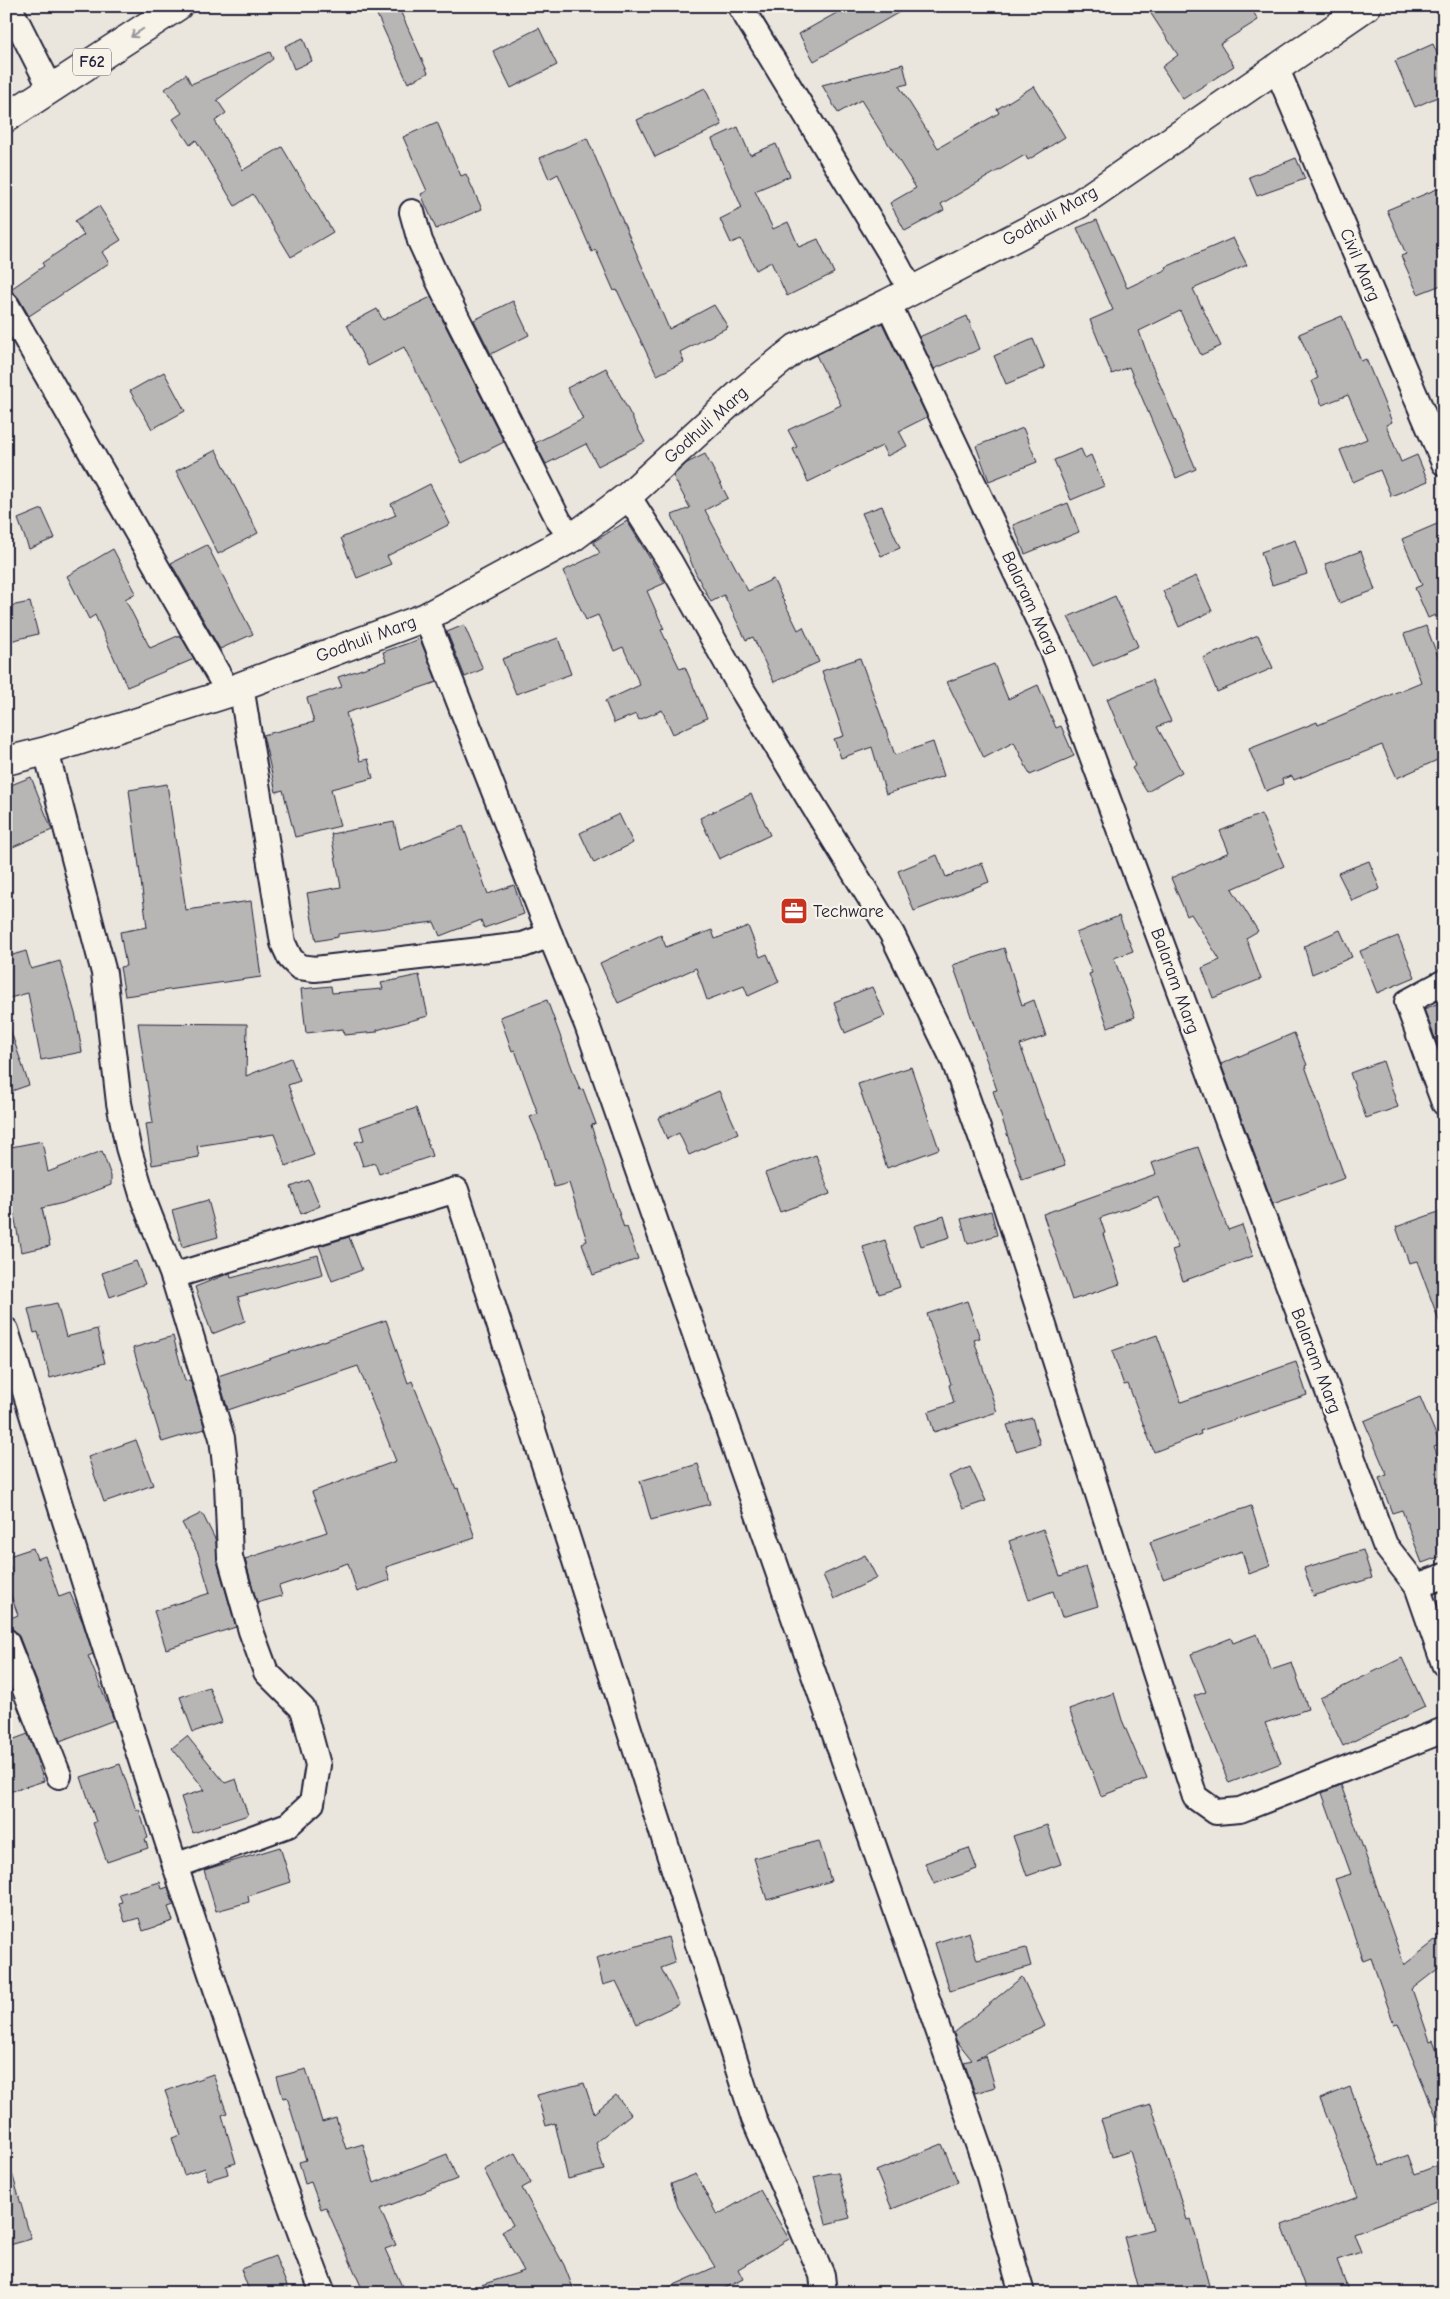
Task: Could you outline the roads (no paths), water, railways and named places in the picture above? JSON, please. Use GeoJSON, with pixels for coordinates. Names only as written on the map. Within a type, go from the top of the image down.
{"type":"FeatureCollection","features":[{"type":"Feature","properties":{"kind":"main road","name":"F62"},"geometry":{"type":"LineString","coordinates":[[6,118],[46,82],[142,6]]}},
{"type":"Feature","properties":{"kind":"main road","name":"F62"},"geometry":{"type":"LineString","coordinates":[[6,99],[46,82],[178,6]]}},
{"type":"Feature","properties":{"kind":"main road","name":"Godhuli Marg"},"geometry":{"type":"LineString","coordinates":[[6,761],[46,751],[235,689],[426,617],[572,538],[628,496],[743,392],[796,348],[900,297],[1079,204],[1367,6]]}},
{"type":"Feature","properties":{"kind":"street"},"geometry":{"type":"LineString","coordinates":[[9,6],[46,82]]}},
{"type":"Feature","properties":{"kind":"street","name":"Balaram Marg"},"geometry":{"type":"LineString","coordinates":[[740,6],[808,116],[900,297],[1053,652],[1385,1545],[1417,1586],[1444,1664]]}},
{"type":"Feature","properties":{"kind":"street","name":"Civil Marg"},"geometry":{"type":"LineString","coordinates":[[1276,67],[1444,463]]}},
{"type":"Feature","properties":{"kind":"street"},"geometry":{"type":"LineString","coordinates":[[412,212],[420,241],[436,276],[559,521],[572,538]]}},
{"type":"Feature","properties":{"kind":"street"},"geometry":{"type":"LineString","coordinates":[[6,304],[235,689],[283,943],[290,958],[299,967],[315,969],[523,945],[550,935]]}},
{"type":"Feature","properties":{"kind":"street"},"geometry":{"type":"LineString","coordinates":[[628,496],[670,562],[738,684],[892,934],[954,1061],[1009,1217],[1195,1797],[1216,1812],[1240,1810],[1444,1730]]}},
{"type":"Feature","properties":{"kind":"street"},"geometry":{"type":"LineString","coordinates":[[426,617],[550,935],[588,1025],[987,2170],[1022,2293]]}},
{"type":"Feature","properties":{"kind":"street"},"geometry":{"type":"LineString","coordinates":[[46,751],[104,973],[119,1104],[128,1147],[144,1201],[173,1276],[222,1438],[227,1483],[230,1557],[251,1631],[266,1672],[303,1709],[318,1765],[312,1803],[288,1825],[175,1866]]}},
{"type":"Feature","properties":{"kind":"street"},"geometry":{"type":"LineString","coordinates":[[1444,982],[1407,1002],[1444,1103]]}},
{"type":"Feature","properties":{"kind":"street"},"geometry":{"type":"LineString","coordinates":[[173,1276],[456,1190],[754,2119],[822,2275],[824,2293]]}},
{"type":"Feature","properties":{"kind":"street"},"geometry":{"type":"LineString","coordinates":[[6,1330],[89,1599],[175,1866],[284,2192],[322,2293]]}},
{"type":"Feature","properties":{"kind":"street"},"geometry":{"type":"LineString","coordinates":[[1417,1586],[1444,1576]]}},
{"type":"Feature","properties":{"kind":"street"},"geometry":{"type":"LineString","coordinates":[[6,1641],[59,1776]]}},
{"type":"Feature","properties":{"kind":"place","name":"Techware"},"geometry":{"type":"Point","coordinates":[794,911]}}]}
